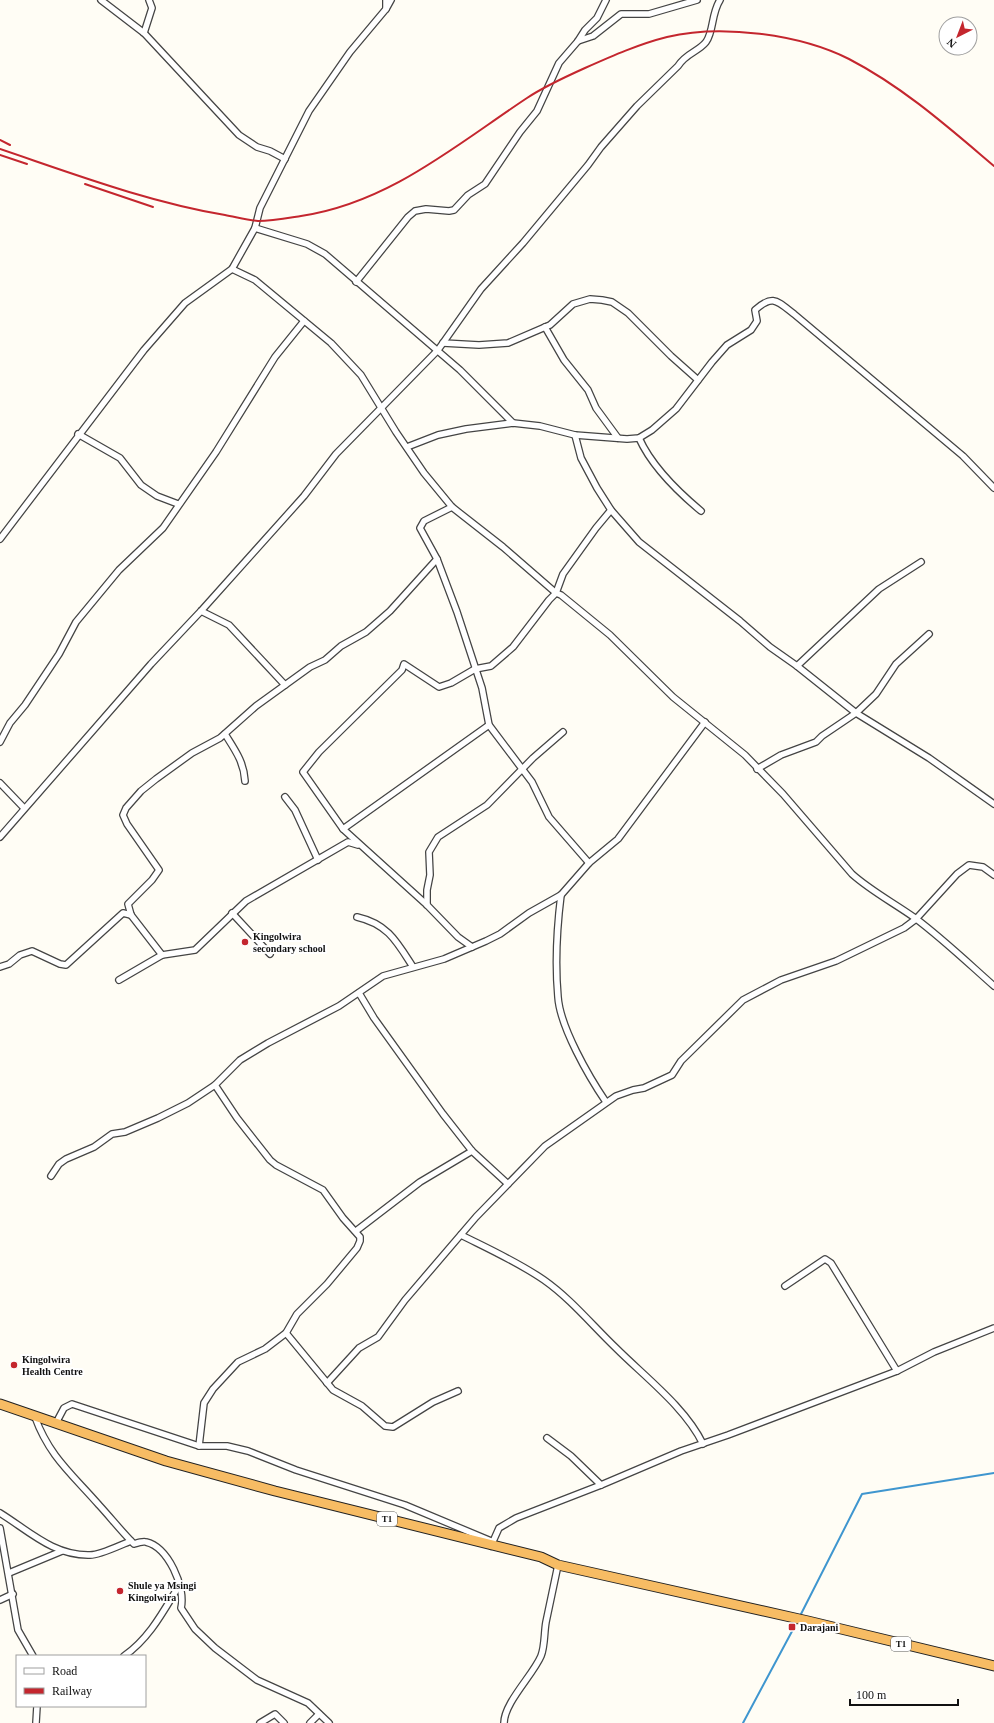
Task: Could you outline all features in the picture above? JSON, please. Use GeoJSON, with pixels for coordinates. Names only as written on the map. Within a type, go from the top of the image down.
{"type":"FeatureCollection","features":[{"type":"Feature","properties":{"kind":"highway","name":"T1"},"geometry":{"type":"LineString","coordinates":[[0,1404],[34,1417],[56,1423],[166,1461],[492,1544],[541,1557],[558,1565],[808,1621],[994,1666]]}},
{"type":"Feature","properties":{"kind":"street"},"geometry":{"type":"LineString","coordinates":[[101,0],[144,34],[239,135],[257,147],[270,151],[286,159]]}},
{"type":"Feature","properties":{"kind":"street"},"geometry":{"type":"LineString","coordinates":[[144,34],[152,8],[149,0]]}},
{"type":"Feature","properties":{"kind":"street"},"geometry":{"type":"LineString","coordinates":[[386,0],[386,9]]}},
{"type":"Feature","properties":{"kind":"street"},"geometry":{"type":"LineString","coordinates":[[0,539],[78,434],[144,350],[185,303],[232,269],[255,228],[260,208],[286,159],[299,129],[314,104],[350,52],[386,9],[391,0]]}},
{"type":"Feature","properties":{"kind":"street"},"geometry":{"type":"LineString","coordinates":[[356,282],[395,232],[415,211],[426,209],[454,210],[468,195],[485,184],[520,132],[538,111],[559,63],[578,41],[585,30],[597,18],[606,0]]}},
{"type":"Feature","properties":{"kind":"street"},"geometry":{"type":"LineString","coordinates":[[578,41],[593,36],[621,14],[630,13],[641,15],[654,13],[697,0]]}},
{"type":"Feature","properties":{"kind":"street"},"geometry":{"type":"LineString","coordinates":[[0,837],[150,664],[201,611],[304,496],[340,450],[438,350],[482,289],[588,165],[601,146],[637,106],[678,66],[682,60],[706,41],[711,32],[713,13],[720,0]]}},
{"type":"Feature","properties":{"kind":"street"},"geometry":{"type":"LineString","coordinates":[[255,228],[307,244],[325,254],[356,282],[438,350],[513,423]]}},
{"type":"Feature","properties":{"kind":"street"},"geometry":{"type":"LineString","coordinates":[[232,269],[255,280],[331,343],[361,375],[382,407],[393,428],[407,446],[424,473],[452,507],[503,546],[556,593],[561,595],[610,635],[673,698],[745,755],[782,794],[852,874],[868,888],[890,900],[916,919],[994,986]]}},
{"type":"Feature","properties":{"kind":"street"},"geometry":{"type":"LineString","coordinates":[[443,343],[498,344],[508,342],[545,327],[573,304],[590,299],[612,302],[628,313],[671,356],[698,380]]}},
{"type":"Feature","properties":{"kind":"street"},"geometry":{"type":"LineString","coordinates":[[407,446],[466,428],[513,423],[540,426],[575,435],[639,438],[652,430],[676,409],[727,345],[750,330],[757,321],[755,310],[765,302],[774,300],[794,314],[963,456],[994,488]]}},
{"type":"Feature","properties":{"kind":"street"},"geometry":{"type":"LineString","coordinates":[[0,742],[10,724],[25,705],[59,654],[76,622],[119,570],[162,528],[216,452],[275,357],[304,321]]}},
{"type":"Feature","properties":{"kind":"street"},"geometry":{"type":"LineString","coordinates":[[545,327],[564,360],[588,390],[596,408],[618,438]]}},
{"type":"Feature","properties":{"kind":"street"},"geometry":{"type":"LineString","coordinates":[[78,434],[120,458],[141,485],[157,496],[178,504]]}},
{"type":"Feature","properties":{"kind":"street"},"geometry":{"type":"LineString","coordinates":[[575,435],[581,458],[611,510],[639,542],[740,621],[770,647],[797,666],[856,713],[935,762],[994,804]]}},
{"type":"Feature","properties":{"kind":"street"},"geometry":{"type":"LineString","coordinates":[[639,438],[642,446],[673,487],[701,511]]}},
{"type":"Feature","properties":{"kind":"street"},"geometry":{"type":"LineString","coordinates":[[452,507],[424,521],[420,528],[437,559],[457,612],[482,688],[490,724],[532,782],[549,817],[588,863]]}},
{"type":"Feature","properties":{"kind":"street"},"geometry":{"type":"LineString","coordinates":[[472,947],[458,937],[427,905],[343,829],[303,774],[307,765],[402,670],[404,664],[439,687],[451,683],[475,669],[491,666],[501,659],[523,635],[556,593],[563,574],[611,510]]}},
{"type":"Feature","properties":{"kind":"street"},"geometry":{"type":"LineString","coordinates":[[162,955],[132,915],[128,904],[152,880],[159,870],[127,824],[123,815],[126,808],[156,779],[192,753],[225,734],[256,706],[310,667],[325,660],[341,646],[366,632],[390,611],[437,559]]}},
{"type":"Feature","properties":{"kind":"street"},"geometry":{"type":"LineString","coordinates":[[797,666],[878,589],[921,562]]}},
{"type":"Feature","properties":{"kind":"street"},"geometry":{"type":"LineString","coordinates":[[201,611],[229,625],[285,685]]}},
{"type":"Feature","properties":{"kind":"street"},"geometry":{"type":"LineString","coordinates":[[757,769],[781,755],[816,742],[822,736],[856,713],[876,694],[896,664],[929,634]]}},
{"type":"Feature","properties":{"kind":"street"},"geometry":{"type":"LineString","coordinates":[[51,1176],[59,1164],[66,1159],[94,1147],[112,1134],[125,1132],[188,1103],[215,1085],[240,1060],[268,1042],[340,1006],[383,976],[444,959],[472,947],[500,934],[529,913],[561,895],[588,863],[618,839],[705,722]]}},
{"type":"Feature","properties":{"kind":"street"},"geometry":{"type":"LineString","coordinates":[[343,829],[490,724]]}},
{"type":"Feature","properties":{"kind":"street"},"geometry":{"type":"LineString","coordinates":[[427,905],[427,890],[430,875],[430,852],[438,837],[487,805],[522,769],[563,732]]}},
{"type":"Feature","properties":{"kind":"street"},"geometry":{"type":"LineString","coordinates":[[225,734],[241,758],[244,768],[245,781]]}},
{"type":"Feature","properties":{"kind":"street"},"geometry":{"type":"LineString","coordinates":[[0,783],[24,808]]}},
{"type":"Feature","properties":{"kind":"street"},"geometry":{"type":"LineString","coordinates":[[285,797],[295,810],[318,860]]}},
{"type":"Feature","properties":{"kind":"street"},"geometry":{"type":"LineString","coordinates":[[119,980],[162,955],[195,950],[246,901],[348,842],[361,845]]}},
{"type":"Feature","properties":{"kind":"street"},"geometry":{"type":"LineString","coordinates":[[327,1383],[359,1348],[378,1337],[405,1300],[461,1235],[544,1146],[616,1096],[644,1088],[672,1075],[681,1061],[742,1000],[781,980],[836,961],[878,942],[904,928],[916,919],[957,874],[969,865],[983,867],[994,875]]}},
{"type":"Feature","properties":{"kind":"street"},"geometry":{"type":"LineString","coordinates":[[561,895],[556,929],[558,997],[562,1017],[595,1085],[606,1102]]}},
{"type":"Feature","properties":{"kind":"street"},"geometry":{"type":"LineString","coordinates":[[0,967],[8,964],[20,955],[32,951],[60,964],[66,964],[123,913],[132,915]]}},
{"type":"Feature","properties":{"kind":"street"},"geometry":{"type":"LineString","coordinates":[[232,913],[270,954]]}},
{"type":"Feature","properties":{"kind":"street"},"geometry":{"type":"LineString","coordinates":[[357,917],[372,920],[386,930],[395,939],[413,967]]}},
{"type":"Feature","properties":{"kind":"street"},"geometry":{"type":"LineString","coordinates":[[359,992],[374,1018],[442,1114],[472,1151],[508,1184]]}},
{"type":"Feature","properties":{"kind":"street"},"geometry":{"type":"LineString","coordinates":[[199,1446],[204,1403],[213,1389],[238,1362],[265,1349],[286,1333],[297,1314],[327,1284],[357,1248],[360,1241],[356,1231],[343,1218],[323,1190],[276,1165],[270,1160],[215,1085]]}},
{"type":"Feature","properties":{"kind":"street"},"geometry":{"type":"LineString","coordinates":[[356,1231],[420,1182],[472,1151]]}},
{"type":"Feature","properties":{"kind":"street"},"geometry":{"type":"LineString","coordinates":[[461,1235],[534,1273],[556,1289],[586,1316],[662,1392],[695,1428],[704,1444]]}},
{"type":"Feature","properties":{"kind":"street"},"geometry":{"type":"LineString","coordinates":[[785,1286],[825,1259],[831,1263],[897,1371]]}},
{"type":"Feature","properties":{"kind":"street"},"geometry":{"type":"LineString","coordinates":[[56,1423],[64,1408],[72,1404],[199,1446],[227,1446],[248,1451],[296,1470],[405,1505],[492,1544],[499,1528],[503,1524],[681,1451],[704,1444],[897,1371],[934,1352],[994,1328]]}},
{"type":"Feature","properties":{"kind":"street"},"geometry":{"type":"LineString","coordinates":[[286,1333],[327,1383],[338,1394],[362,1406],[389,1428],[433,1402],[458,1391]]}},
{"type":"Feature","properties":{"kind":"street"},"geometry":{"type":"LineString","coordinates":[[34,1417],[42,1436],[57,1458],[131,1541],[134,1544],[145,1542],[162,1550],[180,1584],[183,1600],[181,1608],[195,1629],[207,1641],[257,1680],[308,1703],[329,1723]]}},
{"type":"Feature","properties":{"kind":"street"},"geometry":{"type":"LineString","coordinates":[[547,1438],[571,1456],[601,1485]]}},
{"type":"Feature","properties":{"kind":"street"},"geometry":{"type":"LineString","coordinates":[[0,1513],[42,1542],[62,1552],[91,1555],[131,1541]]}},
{"type":"Feature","properties":{"kind":"street"},"geometry":{"type":"LineString","coordinates":[[0,1528],[13,1594],[18,1630],[32,1655]]}},
{"type":"Feature","properties":{"kind":"street"},"geometry":{"type":"LineString","coordinates":[[9,1573],[62,1552]]}},
{"type":"Feature","properties":{"kind":"street"},"geometry":{"type":"LineString","coordinates":[[504,1723],[509,1708],[519,1690],[535,1668],[541,1654],[551,1593],[558,1565]]}},
{"type":"Feature","properties":{"kind":"street"},"geometry":{"type":"LineString","coordinates":[[125,1655],[136,1647],[150,1632],[180,1584]]}},
{"type":"Feature","properties":{"kind":"street"},"geometry":{"type":"LineString","coordinates":[[0,1600],[13,1594]]}},
{"type":"Feature","properties":{"kind":"street"},"geometry":{"type":"LineString","coordinates":[[36,1723],[37,1707]]}},
{"type":"Feature","properties":{"kind":"street"},"geometry":{"type":"LineString","coordinates":[[260,1723],[275,1714],[284,1723]]}},
{"type":"Feature","properties":{"kind":"street"},"geometry":{"type":"LineString","coordinates":[[310,1723],[319,1714]]}},
{"type":"Feature","properties":{"kind":"waterway"},"geometry":{"type":"LineString","coordinates":[[800,1616],[862,1494],[994,1473]]}},
{"type":"Feature","properties":{"kind":"waterway"},"geometry":{"type":"LineString","coordinates":[[743,1723],[797,1622]]}},
{"type":"Feature","properties":{"kind":"railway"},"geometry":{"type":"LineString","coordinates":[[0,149],[83,177],[168,203],[258,221],[301,216],[333,209],[363,199],[392,185],[447,153],[534,94],[563,78],[605,59],[667,37],[711,31],[760,34],[784,38],[829,50],[849,59],[888,82],[924,108],[994,166]]}},
{"type":"Feature","properties":{"kind":"railway"},"geometry":{"type":"LineString","coordinates":[[0,140],[10,145]]}},
{"type":"Feature","properties":{"kind":"railway"},"geometry":{"type":"LineString","coordinates":[[0,155],[27,164]]}},
{"type":"Feature","properties":{"kind":"railway"},"geometry":{"type":"LineString","coordinates":[[85,184],[153,207]]}},
{"type":"Feature","properties":{"kind":"place","name":"Kingolwira secondary school"},"geometry":{"type":"Point","coordinates":[245,942]}},
{"type":"Feature","properties":{"kind":"place","name":"Kingolwira Health Centre"},"geometry":{"type":"Point","coordinates":[14,1365]}},
{"type":"Feature","properties":{"kind":"place","name":"Shule ya Msingi Kingolwira"},"geometry":{"type":"Point","coordinates":[120,1591]}},
{"type":"Feature","properties":{"kind":"place","name":"Darajani"},"geometry":{"type":"Point","coordinates":[792,1627]}}]}
